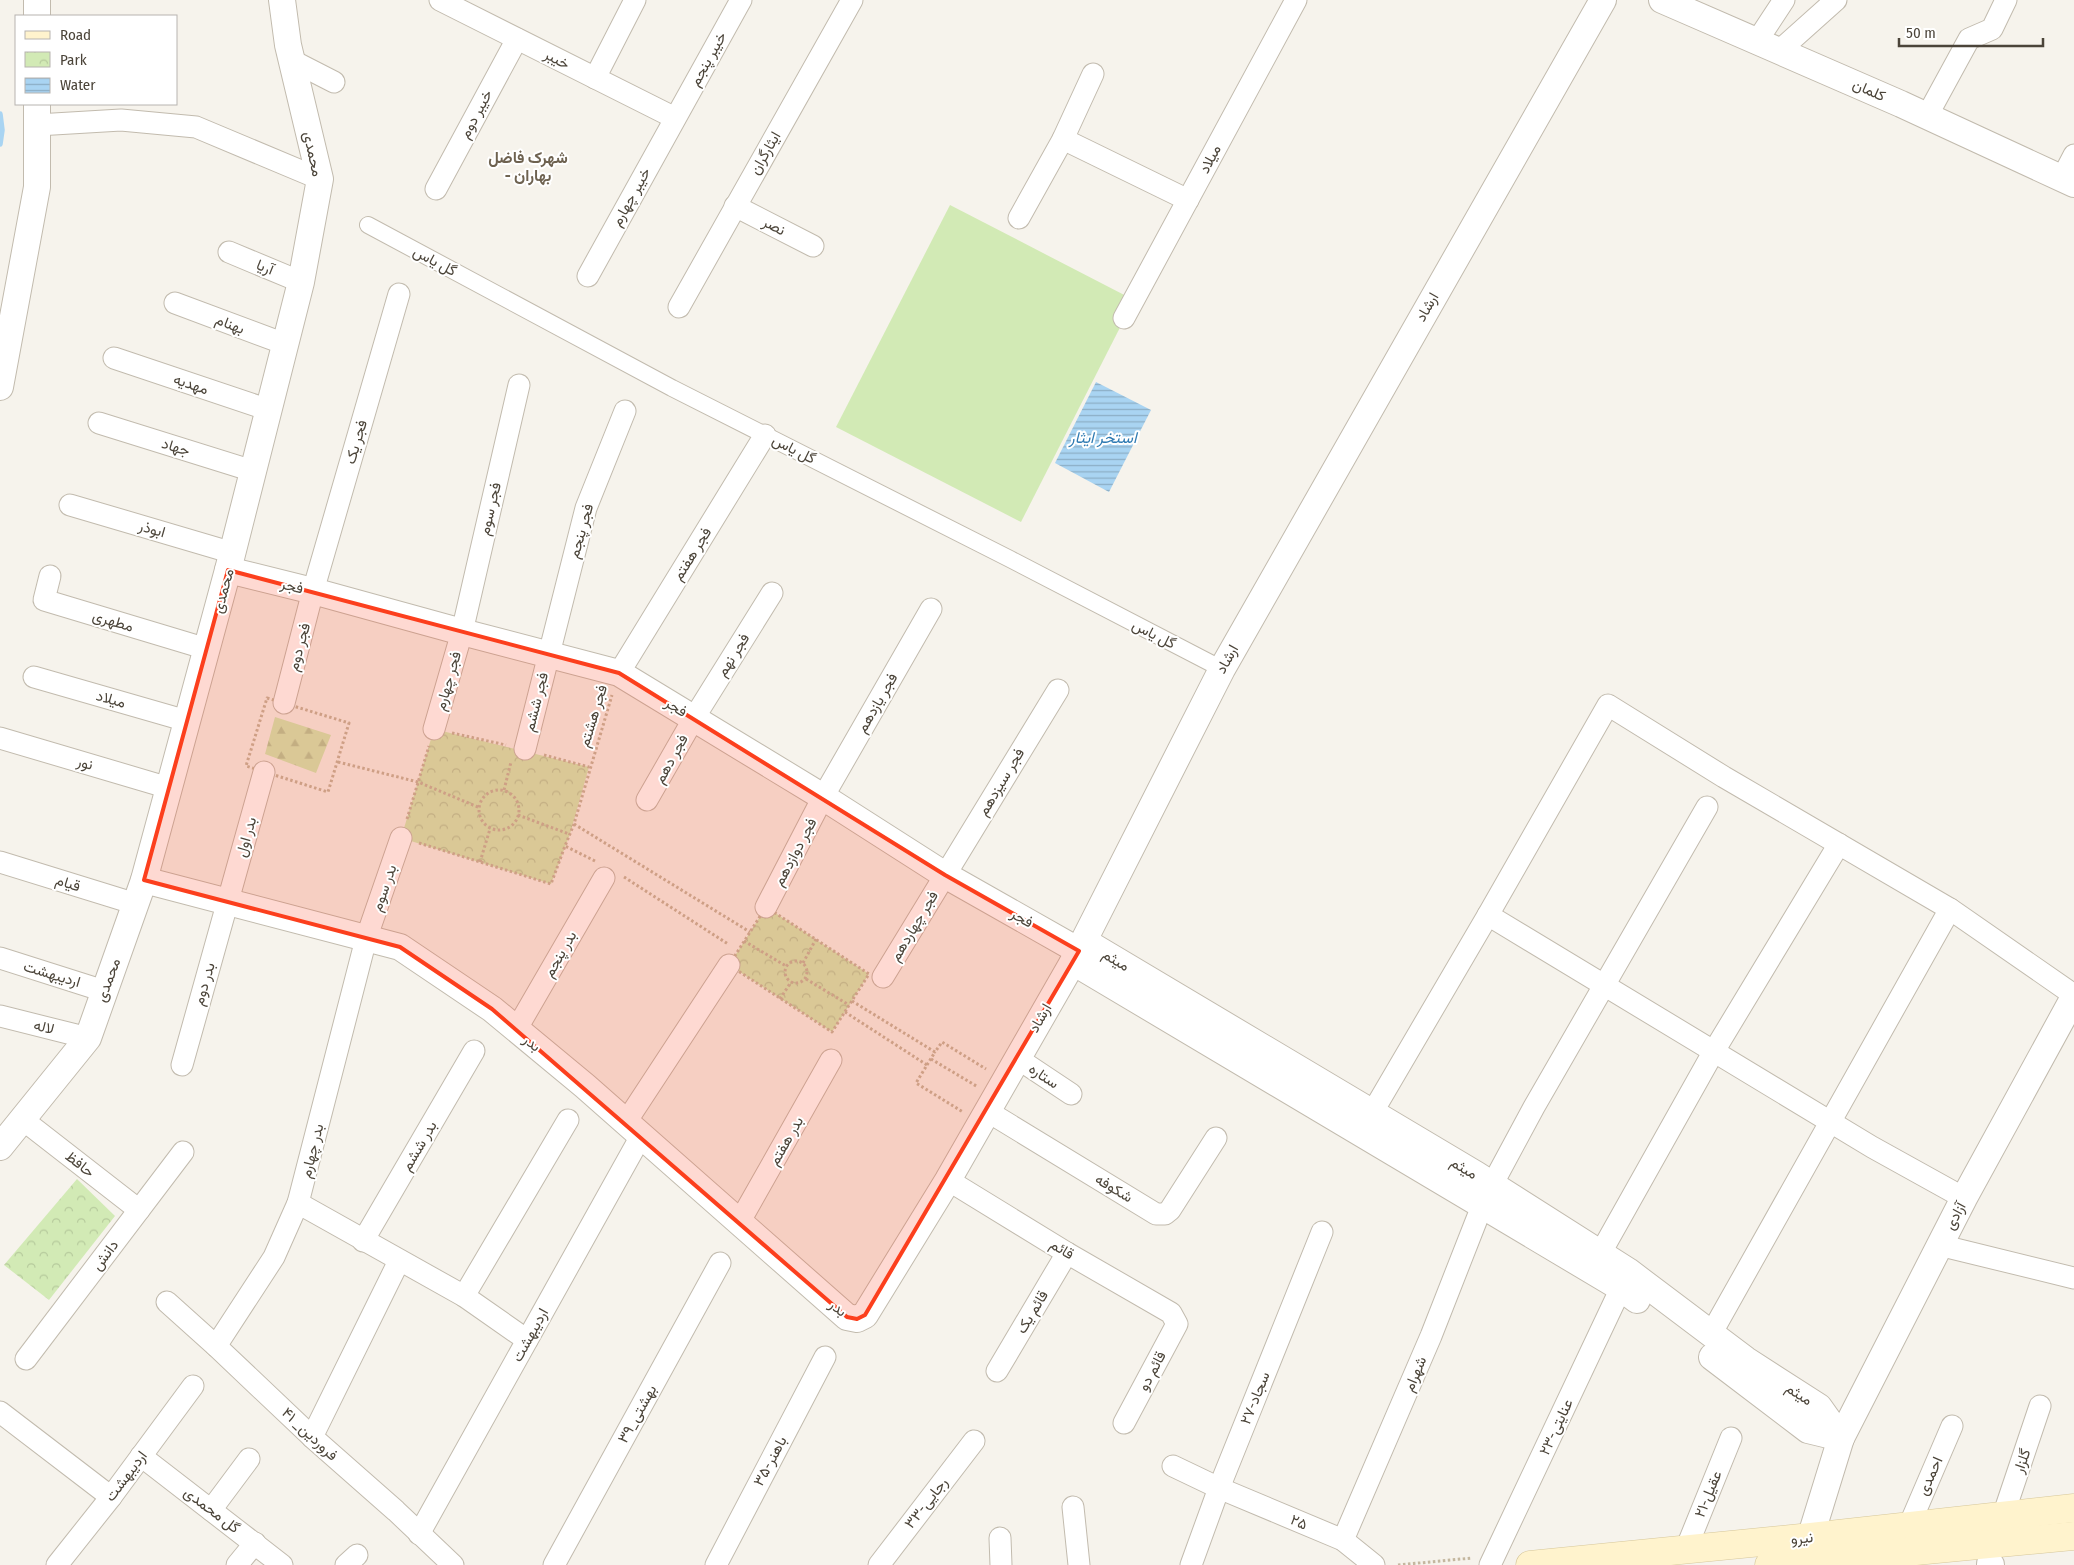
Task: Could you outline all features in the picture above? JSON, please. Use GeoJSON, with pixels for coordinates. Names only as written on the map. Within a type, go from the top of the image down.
{"type":"FeatureCollection","features":[{"type":"Feature","properties":{"kind":"main road","name":"نیرو"},"geometry":{"type":"LineString","coordinates":[[1903,1548],[2003,1516],[2074,1508]]}},
{"type":"Feature","properties":{"kind":"main road"},"geometry":{"type":"LineString","coordinates":[[1993,1559],[2003,1516]]}},
{"type":"Feature","properties":{"kind":"main road","name":"نیرو"},"geometry":{"type":"LineString","coordinates":[[1769,1565],[1815,1556],[1903,1548],[1993,1559],[2074,1536]]}},
{"type":"Feature","properties":{"kind":"main road","name":"نیرو"},"geometry":{"type":"LineString","coordinates":[[1530,1565],[1686,1549],[1815,1556]]}},
{"type":"Feature","properties":{"kind":"street"},"geometry":{"type":"LineString","coordinates":[[37,0],[37,15]]}},
{"type":"Feature","properties":{"kind":"street","name":"محمدی"},"geometry":{"type":"LineString","coordinates":[[0,1147],[88,1038],[140,892],[231,562],[301,282],[320,179],[291,60],[282,0]]}},
{"type":"Feature","properties":{"kind":"street","name":"خیبر"},"geometry":{"type":"LineString","coordinates":[[440,0],[467,6],[517,38],[675,118]]}},
{"type":"Feature","properties":{"kind":"street"},"geometry":{"type":"LineString","coordinates":[[595,78],[635,0]]}},
{"type":"Feature","properties":{"kind":"street","name":"خیبر پنجم"},"geometry":{"type":"LineString","coordinates":[[675,118],[740,0]]}},
{"type":"Feature","properties":{"kind":"street","name":"ایثارگران"},"geometry":{"type":"LineString","coordinates":[[679,307],[852,0]]}},
{"type":"Feature","properties":{"kind":"street","name":"میلاد"},"geometry":{"type":"LineString","coordinates":[[1124,318],[1296,0]]}},
{"type":"Feature","properties":{"kind":"street","name":"ارشاد"},"geometry":{"type":"LineString","coordinates":[[857,1319],[866,1315],[948,1180],[1079,951],[1222,668],[1603,0]]}},
{"type":"Feature","properties":{"kind":"street"},"geometry":{"type":"LineString","coordinates":[[1768,46],[1784,0]]}},
{"type":"Feature","properties":{"kind":"street"},"geometry":{"type":"LineString","coordinates":[[1768,46],[1836,0]]}},
{"type":"Feature","properties":{"kind":"street"},"geometry":{"type":"LineString","coordinates":[[1927,116],[1970,39],[1992,29],[2006,0]]}},
{"type":"Feature","properties":{"kind":"street","name":"کلمان"},"geometry":{"type":"LineString","coordinates":[[1673,2],[2068,181]]}},
{"type":"Feature","properties":{"kind":"street","name":"خیبر دوم"},"geometry":{"type":"LineString","coordinates":[[436,189],[517,38]]}},
{"type":"Feature","properties":{"kind":"street"},"geometry":{"type":"LineString","coordinates":[[291,60],[334,82]]}},
{"type":"Feature","properties":{"kind":"street"},"geometry":{"type":"LineString","coordinates":[[1019,218],[1063,139],[1093,74]]}},
{"type":"Feature","properties":{"kind":"street"},"geometry":{"type":"LineString","coordinates":[[0,387],[37,187],[37,114],[196,127],[320,179]]}},
{"type":"Feature","properties":{"kind":"street","name":"خیبر چهارم"},"geometry":{"type":"LineString","coordinates":[[588,276],[675,118]]}},
{"type":"Feature","properties":{"kind":"street"},"geometry":{"type":"LineString","coordinates":[[1063,139],[1188,200]]}},
{"type":"Feature","properties":{"kind":"street"},"geometry":{"type":"LineString","coordinates":[[2068,181],[2074,155]]}},
{"type":"Feature","properties":{"kind":"street","name":"نصر"},"geometry":{"type":"LineString","coordinates":[[735,206],[813,246]]}},
{"type":"Feature","properties":{"kind":"street","name":"گل یاس"},"geometry":{"type":"LineString","coordinates":[[368,225],[665,384],[1222,668]]}},
{"type":"Feature","properties":{"kind":"street","name":"آریا"},"geometry":{"type":"LineString","coordinates":[[229,252],[301,282]]}},
{"type":"Feature","properties":{"kind":"street","name":"فجر یک"},"geometry":{"type":"LineString","coordinates":[[314,591],[398,294]]}},
{"type":"Feature","properties":{"kind":"street","name":"بهنام"},"geometry":{"type":"LineString","coordinates":[[175,303],[285,344]]}},
{"type":"Feature","properties":{"kind":"street","name":"مهدیه"},"geometry":{"type":"LineString","coordinates":[[114,358],[269,410]]}},
{"type":"Feature","properties":{"kind":"street","name":"فجر سوم"},"geometry":{"type":"LineString","coordinates":[[462,632],[519,385]]}},
{"type":"Feature","properties":{"kind":"street","name":"فجر پنجم"},"geometry":{"type":"LineString","coordinates":[[548,654],[586,508],[625,411]]}},
{"type":"Feature","properties":{"kind":"street","name":"جهاد"},"geometry":{"type":"LineString","coordinates":[[99,423],[253,471]]}},
{"type":"Feature","properties":{"kind":"street","name":"فجر هفتم"},"geometry":{"type":"LineString","coordinates":[[619,673],[765,435]]}},
{"type":"Feature","properties":{"kind":"street","name":"ابوذر"},"geometry":{"type":"LineString","coordinates":[[70,505],[231,562]]}},
{"type":"Feature","properties":{"kind":"street","name":"فجر"},"geometry":{"type":"LineString","coordinates":[[231,562],[314,591],[619,673],[823,797],[945,875],[1079,951]]}},
{"type":"Feature","properties":{"kind":"street","name":"مطهری"},"geometry":{"type":"LineString","coordinates":[[50,576],[44,600],[207,649]]}},
{"type":"Feature","properties":{"kind":"street","name":"فجر دوم"},"geometry":{"type":"LineString","coordinates":[[284,703],[314,591]]}},
{"type":"Feature","properties":{"kind":"street","name":"فجر نهم"},"geometry":{"type":"LineString","coordinates":[[694,718],[772,593]]}},
{"type":"Feature","properties":{"kind":"street","name":"فجر یازدهم"},"geometry":{"type":"LineString","coordinates":[[823,797],[931,609]]}},
{"type":"Feature","properties":{"kind":"street","name":"فجر چهارم"},"geometry":{"type":"LineString","coordinates":[[434,729],[462,632]]}},
{"type":"Feature","properties":{"kind":"street","name":"فجر ششم"},"geometry":{"type":"LineString","coordinates":[[519,753],[548,654]]}},
{"type":"Feature","properties":{"kind":"street","name":"میلاد"},"geometry":{"type":"LineString","coordinates":[[34,677],[187,721]]}},
{"type":"Feature","properties":{"kind":"street","name":"فجر سیزدهم"},"geometry":{"type":"LineString","coordinates":[[945,875],[1058,690]]}},
{"type":"Feature","properties":{"kind":"street"},"geometry":{"type":"LineString","coordinates":[[1372,1113],[1608,706],[1950,909],[2074,996]]}},
{"type":"Feature","properties":{"kind":"street","name":"فجر دهم"},"geometry":{"type":"LineString","coordinates":[[647,800],[694,718]]}},
{"type":"Feature","properties":{"kind":"street","name":"نور"},"geometry":{"type":"LineString","coordinates":[[0,738],[169,788]]}},
{"type":"Feature","properties":{"kind":"street","name":"بدر اول"},"geometry":{"type":"LineString","coordinates":[[227,902],[264,772]]}},
{"type":"Feature","properties":{"kind":"street","name":"فجر دوازدهم"},"geometry":{"type":"LineString","coordinates":[[766,907],[823,797]]}},
{"type":"Feature","properties":{"kind":"street","name":"شهرام"},"geometry":{"type":"LineString","coordinates":[[1343,1540],[1431,1336],[1487,1196],[1534,1107],[1707,807]]}},
{"type":"Feature","properties":{"kind":"street","name":"بدر سوم"},"geometry":{"type":"LineString","coordinates":[[366,939],[401,838]]}},
{"type":"Feature","properties":{"kind":"street"},"geometry":{"type":"LineString","coordinates":[[1600,1254],[1714,1051],[1838,844]]}},
{"type":"Feature","properties":{"kind":"street","name":"قیام"},"geometry":{"type":"LineString","coordinates":[[0,862],[140,892]]}},
{"type":"Feature","properties":{"kind":"street","name":"بدر پنجم"},"geometry":{"type":"LineString","coordinates":[[516,1030],[607,872]]}},
{"type":"Feature","properties":{"kind":"street","name":"فجر چهاردهم"},"geometry":{"type":"LineString","coordinates":[[883,977],[945,875]]}},
{"type":"Feature","properties":{"kind":"street","name":"بدر"},"geometry":{"type":"LineString","coordinates":[[140,892],[227,902],[400,948],[492,1009],[740,1221],[847,1317],[857,1319]]}},
{"type":"Feature","properties":{"kind":"street","name":"بدر دوم"},"geometry":{"type":"LineString","coordinates":[[182,1065],[227,902]]}},
{"type":"Feature","properties":{"kind":"street"},"geometry":{"type":"LineString","coordinates":[[1711,1334],[1829,1121],[1950,909]]}},
{"type":"Feature","properties":{"kind":"street"},"geometry":{"type":"LineString","coordinates":[[1488,915],[1829,1121],[1964,1198]]}},
{"type":"Feature","properties":{"kind":"street","name":"بدر چهارم"},"geometry":{"type":"LineString","coordinates":[[216,1346],[274,1257],[298,1204],[366,939]]}},
{"type":"Feature","properties":{"kind":"street","name":"میثم"},"geometry":{"type":"LineString","coordinates":[[1079,951],[1487,1196],[1600,1254],[1628,1271],[1746,1360],[1819,1407],[1841,1438]]}},
{"type":"Feature","properties":{"kind":"street","name":"اردیبهشت"},"geometry":{"type":"LineString","coordinates":[[0,958],[104,991]]}},
{"type":"Feature","properties":{"kind":"street"},"geometry":{"type":"LineString","coordinates":[[633,1129],[734,958]]}},
{"type":"Feature","properties":{"kind":"street","name":"میثم"},"geometry":{"type":"LineString","coordinates":[[1103,966],[1372,1113],[1487,1196],[1621,1288],[1808,1430],[1841,1438]]}},
{"type":"Feature","properties":{"kind":"street","name":"آزادی"},"geometry":{"type":"LineString","coordinates":[[1815,1556],[1841,1438],[1939,1245],[2074,996]]}},
{"type":"Feature","properties":{"kind":"street","name":"لاله"},"geometry":{"type":"LineString","coordinates":[[0,1016],[88,1038]]}},
{"type":"Feature","properties":{"kind":"street","name":"بدر ششم"},"geometry":{"type":"LineString","coordinates":[[364,1242],[474,1051]]}},
{"type":"Feature","properties":{"kind":"street","name":"ستاره"},"geometry":{"type":"LineString","coordinates":[[1017,1058],[1071,1094]]}},
{"type":"Feature","properties":{"kind":"street","name":"بدر هفتم"},"geometry":{"type":"LineString","coordinates":[[740,1221],[831,1060]]}},
{"type":"Feature","properties":{"kind":"street","name":"شکوفه"},"geometry":{"type":"LineString","coordinates":[[991,1103],[1156,1214],[1165,1214],[1170,1210],[1216,1138]]}},
{"type":"Feature","properties":{"kind":"street","name":"حافظ"},"geometry":{"type":"LineString","coordinates":[[22,1119],[139,1210]]}},
{"type":"Feature","properties":{"kind":"street"},"geometry":{"type":"LineString","coordinates":[[464,1296],[568,1120]]}},
{"type":"Feature","properties":{"kind":"street","name":"اردیبهشت"},"geometry":{"type":"LineString","coordinates":[[419,1534],[527,1340],[633,1129]]}},
{"type":"Feature","properties":{"kind":"street","name":"دانش"},"geometry":{"type":"LineString","coordinates":[[26,1359],[183,1152]]}},
{"type":"Feature","properties":{"kind":"street","name":"قائم"},"geometry":{"type":"LineString","coordinates":[[948,1180],[1067,1253],[1171,1313],[1174,1318]]}},
{"type":"Feature","properties":{"kind":"street"},"geometry":{"type":"LineString","coordinates":[[298,1204],[464,1296],[527,1340]]}},
{"type":"Feature","properties":{"kind":"street","name":"۲۷-سجاد"},"geometry":{"type":"LineString","coordinates":[[1190,1565],[1322,1232]]}},
{"type":"Feature","properties":{"kind":"street"},"geometry":{"type":"LineString","coordinates":[[1939,1245],[2074,1278]]}},
{"type":"Feature","properties":{"kind":"street","name":"قائم یک"},"geometry":{"type":"LineString","coordinates":[[997,1371],[1067,1253]]}},
{"type":"Feature","properties":{"kind":"street"},"geometry":{"type":"LineString","coordinates":[[312,1436],[400,1261]]}},
{"type":"Feature","properties":{"kind":"street","name":"۳۹_بهشتی"},"geometry":{"type":"LineString","coordinates":[[554,1565],[720,1263]]}},
{"type":"Feature","properties":{"kind":"street","name":"۲۳-عنایتی"},"geometry":{"type":"LineString","coordinates":[[1485,1559],[1621,1288]]}},
{"type":"Feature","properties":{"kind":"street","name":"۴۱ _فروردین"},"geometry":{"type":"LineString","coordinates":[[167,1302],[453,1565]]}},
{"type":"Feature","properties":{"kind":"street","name":"قائم دو"},"geometry":{"type":"LineString","coordinates":[[1124,1423],[1177,1324],[1174,1318]]}},
{"type":"Feature","properties":{"kind":"street","name":"۳۵-باهنر"},"geometry":{"type":"LineString","coordinates":[[716,1565],[825,1357]]}},
{"type":"Feature","properties":{"kind":"street","name":"اردیبهشت"},"geometry":{"type":"LineString","coordinates":[[57,1565],[111,1497],[193,1386]]}},
{"type":"Feature","properties":{"kind":"street","name":"گلزار"},"geometry":{"type":"LineString","coordinates":[[2003,1516],[2040,1406]]}},
{"type":"Feature","properties":{"kind":"street"},"geometry":{"type":"LineString","coordinates":[[0,1412],[111,1497]]}},
{"type":"Feature","properties":{"kind":"street","name":"احمدی"},"geometry":{"type":"LineString","coordinates":[[1903,1548],[1952,1426]]}},
{"type":"Feature","properties":{"kind":"street","name":"۲۱-عقیل"},"geometry":{"type":"LineString","coordinates":[[1686,1549],[1731,1438]]}},
{"type":"Feature","properties":{"kind":"street","name":"۳۳-رجایی"},"geometry":{"type":"LineString","coordinates":[[879,1565],[974,1441]]}},
{"type":"Feature","properties":{"kind":"street","name":"گل محمدی"},"geometry":{"type":"LineString","coordinates":[[140,1456],[282,1565]]}},
{"type":"Feature","properties":{"kind":"street"},"geometry":{"type":"LineString","coordinates":[[211,1510],[250,1459]]}},
{"type":"Feature","properties":{"kind":"street","name":"۲۵"},"geometry":{"type":"LineString","coordinates":[[1174,1466],[1219,1488],[1343,1540],[1374,1565]]}},
{"type":"Feature","properties":{"kind":"street"},"geometry":{"type":"LineString","coordinates":[[1072,1507],[1079,1565]]}},
{"type":"Feature","properties":{"kind":"street"},"geometry":{"type":"LineString","coordinates":[[1000,1538],[1001,1565]]}},
{"type":"Feature","properties":{"kind":"street"},"geometry":{"type":"LineString","coordinates":[[237,1565],[255,1543]]}},
{"type":"Feature","properties":{"kind":"path","name":"فجر هشتم"},"geometry":{"type":"LineString","coordinates":[[480,862],[551,884],[574,824],[589,767],[619,673]]}},
{"type":"Feature","properties":{"kind":"path"},"geometry":{"type":"LineString","coordinates":[[267,698],[350,723],[338,762],[328,792],[246,766],[267,698]]}},
{"type":"Feature","properties":{"kind":"path"},"geometry":{"type":"LineString","coordinates":[[434,729],[401,838],[480,862],[490,829]]}},
{"type":"Feature","properties":{"kind":"path"},"geometry":{"type":"LineString","coordinates":[[504,790],[519,753]]}},
{"type":"Feature","properties":{"kind":"path"},"geometry":{"type":"LineString","coordinates":[[338,762],[418,782],[478,807]]}},
{"type":"Feature","properties":{"kind":"path"},"geometry":{"type":"LineString","coordinates":[[504,790],[518,803],[518,815],[516,821],[507,829],[495,830],[490,829],[480,820],[478,807],[480,800],[490,792],[504,790]]}},
{"type":"Feature","properties":{"kind":"path"},"geometry":{"type":"LineString","coordinates":[[518,815],[570,834]]}},
{"type":"Feature","properties":{"kind":"path"},"geometry":{"type":"LineString","coordinates":[[574,824],[750,932]]}},
{"type":"Feature","properties":{"kind":"path"},"geometry":{"type":"LineString","coordinates":[[565,846],[607,872],[734,958],[780,999],[832,1032],[869,974],[766,907],[734,958]]}},
{"type":"Feature","properties":{"kind":"path"},"geometry":{"type":"LineString","coordinates":[[803,963],[816,939]]}},
{"type":"Feature","properties":{"kind":"path"},"geometry":{"type":"LineString","coordinates":[[744,941],[786,966]]}},
{"type":"Feature","properties":{"kind":"path"},"geometry":{"type":"LineString","coordinates":[[796,961],[803,963],[808,972],[806,979],[797,984],[791,982],[786,977],[786,966],[796,961]]}},
{"type":"Feature","properties":{"kind":"path"},"geometry":{"type":"LineString","coordinates":[[806,979],[849,1005]]}},
{"type":"Feature","properties":{"kind":"path"},"geometry":{"type":"LineString","coordinates":[[780,999],[791,982]]}},
{"type":"Feature","properties":{"kind":"path"},"geometry":{"type":"LineString","coordinates":[[852,1001],[935,1052]]}},
{"type":"Feature","properties":{"kind":"path"},"geometry":{"type":"LineString","coordinates":[[845,1012],[927,1065]]}},
{"type":"Feature","properties":{"kind":"path"},"geometry":{"type":"LineString","coordinates":[[942,1042],[991,1103],[916,1083],[942,1042]]}},
{"type":"Feature","properties":{"kind":"path"},"geometry":{"type":"LineString","coordinates":[[931,1059],[991,1103]]}},
{"type":"Feature","properties":{"kind":"path"},"geometry":{"type":"LineString","coordinates":[[1398,1565],[1474,1558],[1485,1559]]}},
{"type":"Feature","properties":{"kind":"highlighted area"},"geometry":{"type":"Polygon","coordinates":[[[228,570],[619,673],[945,875],[1079,951],[865,1315],[857,1319],[847,1317],[492,1009],[400,947],[144,880],[228,570]]]}},
{"type":"Feature","properties":{"kind":"green space"},"geometry":{"type":"Polygon","coordinates":[[[950,205],[1134,300],[1021,522],[836,427],[950,205]]]}},
{"type":"Feature","properties":{"kind":"green space"},"geometry":{"type":"Polygon","coordinates":[[[275,717],[331,735],[316,773],[265,754],[275,717]]]}},
{"type":"Feature","properties":{"kind":"green space"},"geometry":{"type":"Polygon","coordinates":[[[434,729],[589,767],[570,834],[551,884],[401,838],[434,729]]]}},
{"type":"Feature","properties":{"kind":"green space"},"geometry":{"type":"Polygon","coordinates":[[[766,907],[869,974],[832,1032],[729,965],[766,907]]]}},
{"type":"Feature","properties":{"kind":"green space"},"geometry":{"type":"Polygon","coordinates":[[[77,1179],[115,1216],[49,1300],[4,1265],[77,1179]]]}},
{"type":"Feature","properties":{"kind":"water","name":"استخر ایثار"},"geometry":{"type":"Polygon","coordinates":[[[1096,382],[1151,410],[1109,492],[1055,463],[1096,382]]]}},
{"type":"Feature","properties":{"kind":"waterway"},"geometry":{"type":"LineString","coordinates":[[0,114],[2,130],[0,144]]}},
{"type":"Feature","properties":{"kind":"district","name":"شهرک فاضل - بهاران"},"geometry":{"type":"Point","coordinates":[528,166]}}]}
